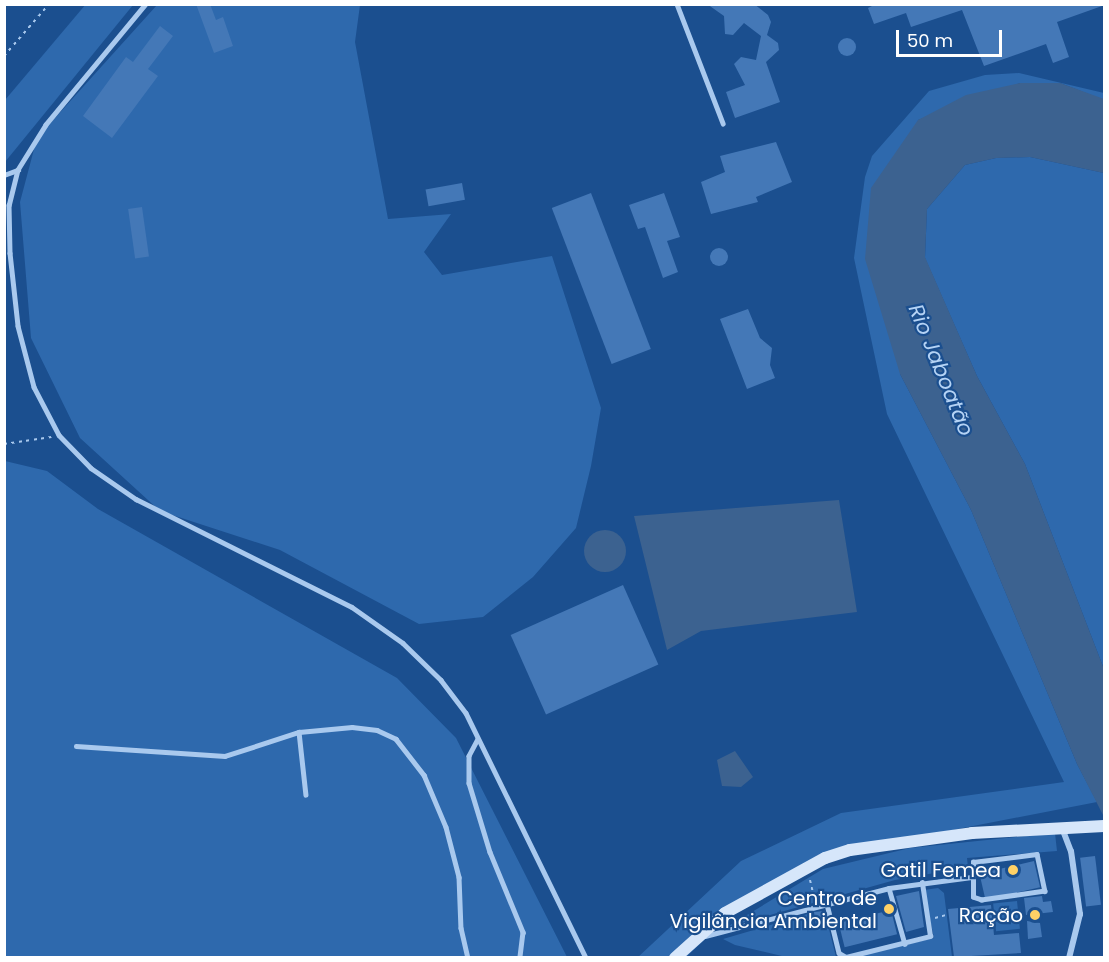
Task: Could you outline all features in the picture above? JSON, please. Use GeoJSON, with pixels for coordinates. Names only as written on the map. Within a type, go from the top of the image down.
{"type":"FeatureCollection","features":[{"type":"Feature","properties":{"kind":"main road"},"geometry":{"type":"LineString","coordinates":[[675,957],[694,939],[739,905],[816,862],[850,850],[909,839],[1104,826]]}},
{"type":"Feature","properties":{"kind":"street"},"geometry":{"type":"LineString","coordinates":[[1062,828],[1071,851],[1080,914],[1068,957]]}},
{"type":"Feature","properties":{"kind":"lane"},"geometry":{"type":"LineString","coordinates":[[146,4],[46,125],[18,170],[9,205],[18,326],[34,387],[59,435],[91,468],[136,499],[289,573],[352,608],[403,643],[441,680],[478,739],[586,957]]}},
{"type":"Feature","properties":{"kind":"lane"},"geometry":{"type":"LineString","coordinates":[[677,4],[723,123]]}},
{"type":"Feature","properties":{"kind":"lane"},"geometry":{"type":"LineString","coordinates":[[4,175],[18,170]]}},
{"type":"Feature","properties":{"kind":"lane"},"geometry":{"type":"LineString","coordinates":[[76,746],[225,756],[299,732],[352,727],[376,730],[396,739],[414,757],[446,826],[454,856],[468,957]]}},
{"type":"Feature","properties":{"kind":"lane"},"geometry":{"type":"LineString","coordinates":[[299,732],[306,795]]}},
{"type":"Feature","properties":{"kind":"lane"},"geometry":{"type":"LineString","coordinates":[[478,739],[469,756],[469,783],[490,852],[523,932],[520,957]]}},
{"type":"Feature","properties":{"kind":"lane"},"geometry":{"type":"LineString","coordinates":[[1037,854],[1046,889],[1039,894],[976,899],[971,877],[971,864],[976,861],[1037,854]]}},
{"type":"Feature","properties":{"kind":"lane"},"geometry":{"type":"LineString","coordinates":[[694,939],[889,888],[971,877]]}},
{"type":"Feature","properties":{"kind":"lane"},"geometry":{"type":"LineString","coordinates":[[827,904],[842,957],[905,944],[930,936],[922,883]]}},
{"type":"Feature","properties":{"kind":"lane"},"geometry":{"type":"LineString","coordinates":[[889,888],[905,944]]}},
{"type":"Feature","properties":{"kind":"path"},"geometry":{"type":"LineString","coordinates":[[4,56],[49,4]]}},
{"type":"Feature","properties":{"kind":"path"},"geometry":{"type":"LineString","coordinates":[[4,444],[59,435]]}},
{"type":"Feature","properties":{"kind":"path"},"geometry":{"type":"LineString","coordinates":[[809,875],[812,890]]}},
{"type":"Feature","properties":{"kind":"shaded area"},"geometry":{"type":"Polygon","coordinates":[[[86,4],[133,5],[5,162],[5,100],[86,4]]]}},
{"type":"Feature","properties":{"kind":"shaded area"},"geometry":{"type":"Polygon","coordinates":[[[157,5],[360,5],[355,42],[388,219],[451,214],[424,252],[442,275],[552,256],[601,408],[591,466],[576,528],[533,577],[483,617],[419,624],[280,550],[160,511],[80,438],[31,338],[20,202],[37,138],[157,5]]]}},
{"type":"Feature","properties":{"kind":"shaded area"},"geometry":{"type":"Polygon","coordinates":[[[1019,73],[1104,93],[1104,100],[1060,83],[1020,83],[918,120],[900,374],[971,510],[1077,764],[1097,802],[850,850],[746,901],[686,957],[637,958],[741,861],[841,813],[1064,782],[887,414],[854,258],[865,177],[872,156],[929,91],[985,75],[1019,73]]]}},
{"type":"Feature","properties":{"kind":"shaded area"},"geometry":{"type":"Polygon","coordinates":[[[1030,157],[1104,173],[1104,669],[1025,464],[977,376],[925,258],[927,209],[965,165],[996,158],[1030,157]]]}},
{"type":"Feature","properties":{"kind":"shaded area"},"geometry":{"type":"Polygon","coordinates":[[[5,461],[47,471],[98,509],[397,678],[456,738],[567,957],[5,958],[5,461]]]}},
{"type":"Feature","properties":{"kind":"shaded area"},"geometry":{"type":"Polygon","coordinates":[[[1055,833],[1057,851],[967,858],[968,867],[895,880],[727,927],[823,869],[910,848],[1055,833]]]}},
{"type":"Feature","properties":{"kind":"shaded area"},"geometry":{"type":"Polygon","coordinates":[[[938,888],[944,893],[952,957],[849,958],[934,938],[924,890],[938,888]]]}},
{"type":"Feature","properties":{"kind":"shaded area"},"geometry":{"type":"Polygon","coordinates":[[[1017,901],[1020,929],[996,931],[993,904],[1017,901]]]}},
{"type":"Feature","properties":{"kind":"shaded area"},"geometry":{"type":"Polygon","coordinates":[[[811,913],[815,928],[828,925],[836,957],[786,957],[735,945],[723,939],[811,913]]]}},
{"type":"Feature","properties":{"kind":"water","name":"Rio Jaboatão"},"geometry":{"type":"Polygon","coordinates":[[[1020,83],[1060,83],[1104,99],[1104,173],[1030,157],[996,158],[965,165],[927,209],[925,257],[977,376],[1025,464],[1104,669],[1104,817],[1077,764],[971,510],[900,374],[865,259],[871,188],[918,120],[966,95],[1020,83]]]}},
{"type":"Feature","properties":{"kind":"water"},"geometry":{"type":"Polygon","coordinates":[[[839,500],[857,612],[701,631],[667,650],[634,516],[839,500]]]}},
{"type":"Feature","properties":{"kind":"water"},"geometry":{"type":"Polygon","coordinates":[[[605,530],[613,531],[620,536],[625,543],[625,559],[620,566],[613,571],[605,572],[597,571],[590,566],[585,559],[584,551],[585,543],[590,536],[597,531],[605,530]]]}},
{"type":"Feature","properties":{"kind":"water"},"geometry":{"type":"Polygon","coordinates":[[[735,751],[753,777],[741,787],[722,786],[717,760],[735,751]]]}},
{"type":"Feature","properties":{"kind":"building"},"geometry":{"type":"Polygon","coordinates":[[[196,4],[210,4],[216,20],[223,17],[233,46],[214,53],[196,4]]]}},
{"type":"Feature","properties":{"kind":"building"},"geometry":{"type":"Polygon","coordinates":[[[707,4],[754,4],[768,15],[771,22],[767,35],[778,43],[779,50],[766,62],[780,102],[735,118],[726,92],[745,85],[734,64],[741,57],[756,60],[761,36],[744,23],[733,35],[725,34],[724,16],[707,4]]]}},
{"type":"Feature","properties":{"kind":"building"},"geometry":{"type":"Polygon","coordinates":[[[876,4],[1101,4],[1102,6],[1057,22],[1069,57],[1053,63],[1046,44],[984,66],[962,10],[911,27],[906,13],[874,24],[868,8],[876,4]]]}},
{"type":"Feature","properties":{"kind":"building"},"geometry":{"type":"Polygon","coordinates":[[[160,26],[173,36],[148,69],[158,76],[112,138],[83,116],[126,57],[133,62],[160,26]]]}},
{"type":"Feature","properties":{"kind":"building"},"geometry":{"type":"Polygon","coordinates":[[[847,38],[853,41],[856,47],[853,53],[847,56],[841,53],[838,47],[841,41],[847,38]]]}},
{"type":"Feature","properties":{"kind":"building"},"geometry":{"type":"Polygon","coordinates":[[[776,142],[792,182],[756,197],[758,202],[711,214],[701,182],[725,172],[720,156],[776,142]]]}},
{"type":"Feature","properties":{"kind":"building"},"geometry":{"type":"Polygon","coordinates":[[[462,183],[465,200],[429,206],[426,189],[462,183]]]}},
{"type":"Feature","properties":{"kind":"building"},"geometry":{"type":"Polygon","coordinates":[[[591,193],[651,349],[612,364],[552,208],[591,193]]]}},
{"type":"Feature","properties":{"kind":"building"},"geometry":{"type":"Polygon","coordinates":[[[664,193],[680,237],[667,241],[678,272],[663,278],[645,227],[638,229],[629,205],[664,193]]]}},
{"type":"Feature","properties":{"kind":"building"},"geometry":{"type":"Polygon","coordinates":[[[142,207],[149,257],[135,258],[128,209],[142,207]]]}},
{"type":"Feature","properties":{"kind":"building"},"geometry":{"type":"Polygon","coordinates":[[[719,248],[725,251],[728,257],[725,263],[719,266],[713,263],[710,257],[713,251],[719,248]]]}},
{"type":"Feature","properties":{"kind":"building"},"geometry":{"type":"Polygon","coordinates":[[[748,309],[760,338],[772,348],[770,365],[775,378],[747,389],[720,319],[748,309]]]}},
{"type":"Feature","properties":{"kind":"building"},"geometry":{"type":"Polygon","coordinates":[[[623,585],[658,664],[546,715],[511,635],[623,585]]]}},
{"type":"Feature","properties":{"kind":"building"},"geometry":{"type":"Polygon","coordinates":[[[1095,856],[1101,905],[1086,906],[1080,858],[1095,856]]]}},
{"type":"Feature","properties":{"kind":"building"},"geometry":{"type":"Polygon","coordinates":[[[1034,861],[1040,887],[986,900],[979,874],[1034,861]]]}},
{"type":"Feature","properties":{"kind":"building"},"geometry":{"type":"Polygon","coordinates":[[[919,891],[924,927],[906,932],[896,896],[919,891]]]}},
{"type":"Feature","properties":{"kind":"building"},"geometry":{"type":"Polygon","coordinates":[[[1042,896],[1043,902],[1051,901],[1053,912],[1026,915],[1024,898],[1042,896]]]}},
{"type":"Feature","properties":{"kind":"building"},"geometry":{"type":"Polygon","coordinates":[[[991,905],[994,935],[1019,933],[1021,953],[954,957],[948,909],[991,905]]]}},
{"type":"Feature","properties":{"kind":"building"},"geometry":{"type":"Polygon","coordinates":[[[891,910],[897,934],[845,947],[839,923],[891,910]]]}},
{"type":"Feature","properties":{"kind":"building"},"geometry":{"type":"Polygon","coordinates":[[[824,911],[827,923],[816,925],[814,912],[824,911]]]}},
{"type":"Feature","properties":{"kind":"building"},"geometry":{"type":"Polygon","coordinates":[[[1027,921],[1040,923],[1042,937],[1028,939],[1027,921]]]}},
{"type":"Feature","properties":{"kind":"place","name":"Gatil Femea"},"geometry":{"type":"Point","coordinates":[1013,870]}},
{"type":"Feature","properties":{"kind":"place","name":"Centro de Vigilância Ambiental"},"geometry":{"type":"Point","coordinates":[889,909]}},
{"type":"Feature","properties":{"kind":"place","name":"Ração"},"geometry":{"type":"Point","coordinates":[1035,915]}}]}
